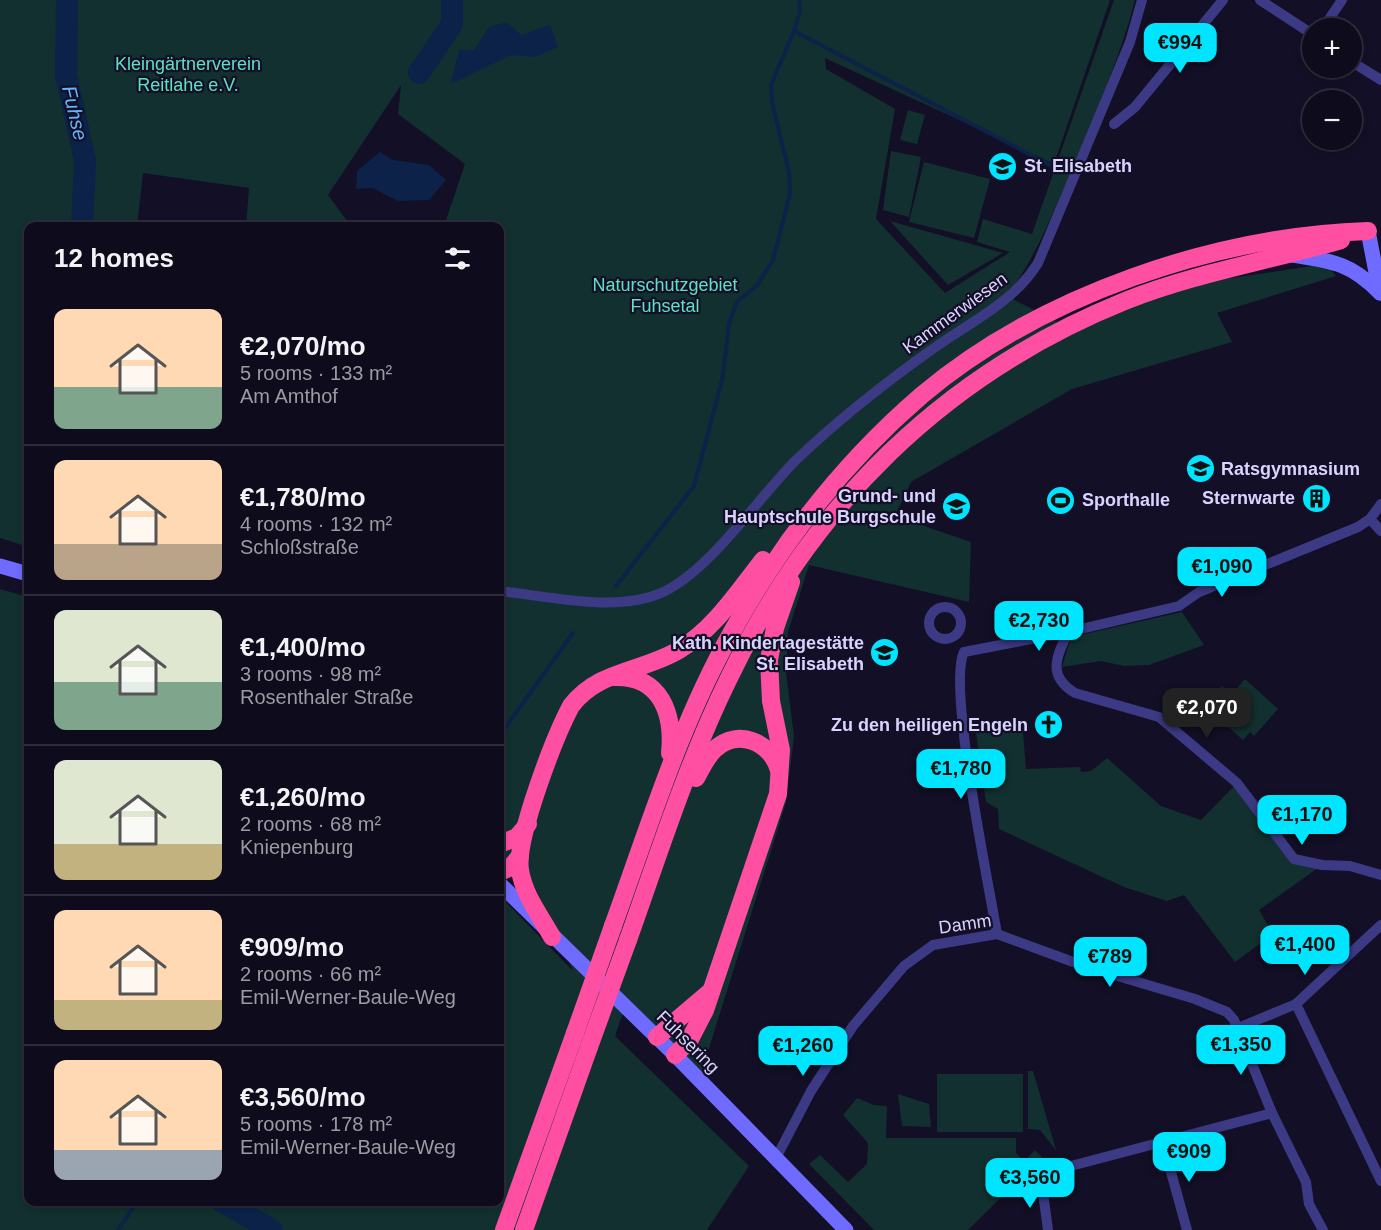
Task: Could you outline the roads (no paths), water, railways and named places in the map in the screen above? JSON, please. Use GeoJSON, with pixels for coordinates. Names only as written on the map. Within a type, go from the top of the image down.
{"type":"FeatureCollection","features":[{"type":"Feature","properties":{"kind":"highway"},"geometry":{"type":"LineString","coordinates":[[524,1230],[677,802],[732,672],[770,602],[801,555],[860,481],[927,416],[961,389],[1060,330],[1125,301],[1227,268],[1291,255],[1368,231]]}},
{"type":"Feature","properties":{"kind":"highway"},"geometry":{"type":"LineString","coordinates":[[504,1230],[667,776],[710,675],[730,634],[786,544],[845,470],[923,394],[984,350],[1051,313],[1117,282],[1230,248],[1301,236],[1368,231]]}},
{"type":"Feature","properties":{"kind":"highway"},"geometry":{"type":"LineString","coordinates":[[504,854],[522,830],[566,715],[583,692],[600,679],[658,661],[693,640],[716,620],[769,552],[786,544]]}},
{"type":"Feature","properties":{"kind":"highway"},"geometry":{"type":"LineString","coordinates":[[675,1055],[698,1026],[774,811],[780,779],[781,750],[770,694],[770,660],[775,628],[801,555]]}},
{"type":"Feature","properties":{"kind":"highway"},"geometry":{"type":"LineString","coordinates":[[600,679],[617,677],[634,680],[650,688],[664,703],[672,731],[667,776]]}},
{"type":"Feature","properties":{"kind":"highway"},"geometry":{"type":"LineString","coordinates":[[677,802],[689,791],[713,751],[735,739],[752,741],[767,749],[777,763],[780,779]]}},
{"type":"Feature","properties":{"kind":"highway"},"geometry":{"type":"LineString","coordinates":[[504,841],[522,830]]}},
{"type":"Feature","properties":{"kind":"highway"},"geometry":{"type":"LineString","coordinates":[[522,830],[520,856],[522,882],[552,937]]}},
{"type":"Feature","properties":{"kind":"highway"},"geometry":{"type":"LineString","coordinates":[[504,870],[511,867],[520,856]]}},
{"type":"Feature","properties":{"kind":"highway"},"geometry":{"type":"LineString","coordinates":[[657,1037],[711,992]]}},
{"type":"Feature","properties":{"kind":"street","name":"Kammerwiesen"},"geometry":{"type":"LineString","coordinates":[[504,591],[608,603],[633,601],[661,593],[687,579],[796,460],[857,406],[952,335],[1008,300],[1028,279],[1038,263],[1122,61],[1142,0]]}},
{"type":"Feature","properties":{"kind":"street"},"geometry":{"type":"LineString","coordinates":[[1114,124],[1135,107],[1222,0]]}},
{"type":"Feature","properties":{"kind":"street"},"geometry":{"type":"LineString","coordinates":[[1260,0],[1302,27]]}},
{"type":"Feature","properties":{"kind":"street"},"geometry":{"type":"LineString","coordinates":[[1330,18],[1342,0]]}},
{"type":"Feature","properties":{"kind":"street"},"geometry":{"type":"LineString","coordinates":[[1362,68],[1381,80]]}},
{"type":"Feature","properties":{"kind":"street"},"geometry":{"type":"LineString","coordinates":[[1368,231],[1380,295]]}},
{"type":"Feature","properties":{"kind":"street"},"geometry":{"type":"LineString","coordinates":[[1291,255],[1335,261],[1351,267],[1380,295]]}},
{"type":"Feature","properties":{"kind":"street"},"geometry":{"type":"LineString","coordinates":[[961,657],[1179,606],[1199,592],[1358,527],[1370,519],[1381,504]]}},
{"type":"Feature","properties":{"kind":"street"},"geometry":{"type":"LineString","coordinates":[[1370,519],[1381,531]]}},
{"type":"Feature","properties":{"kind":"street"},"geometry":{"type":"LineString","coordinates":[[0,566],[24,573]]}},
{"type":"Feature","properties":{"kind":"street"},"geometry":{"type":"LineString","coordinates":[[1068,632],[1056,663],[1056,673],[1065,687],[1075,693],[1158,717],[1237,783],[1294,859],[1322,865],[1350,866],[1381,875]]}},
{"type":"Feature","properties":{"kind":"street"},"geometry":{"type":"LineString","coordinates":[[955,636],[961,657],[963,727],[997,934]]}},
{"type":"Feature","properties":{"kind":"street","name":"Fuhsering"},"geometry":{"type":"LineString","coordinates":[[504,888],[657,1037],[846,1230]]}},
{"type":"Feature","properties":{"kind":"street"},"geometry":{"type":"LineString","coordinates":[[1323,1230],[1309,1204],[1306,1182],[1272,1113],[1238,1028],[1296,1004],[1379,927]]}},
{"type":"Feature","properties":{"kind":"street","name":"Damm"},"geometry":{"type":"LineString","coordinates":[[775,1160],[810,1091],[854,1026],[916,954],[933,945],[997,934],[1084,966],[1196,999],[1227,1012],[1238,1028]]}},
{"type":"Feature","properties":{"kind":"street"},"geometry":{"type":"LineString","coordinates":[[1296,1004],[1381,1181]]}},
{"type":"Feature","properties":{"kind":"street"},"geometry":{"type":"LineString","coordinates":[[1048,1230],[1042,1185],[1048,1172],[1070,1164],[1163,1143],[1246,1118],[1272,1113]]}},
{"type":"Feature","properties":{"kind":"street"},"geometry":{"type":"LineString","coordinates":[[1163,1143],[1187,1230]]}},
{"type":"Feature","properties":{"kind":"water"},"geometry":{"type":"Polygon","coordinates":[[[507,22],[521,35],[550,25],[558,47],[534,57],[511,55],[451,84],[459,50],[474,50],[489,27],[507,22]]]}},
{"type":"Feature","properties":{"kind":"water"},"geometry":{"type":"Polygon","coordinates":[[[380,152],[393,160],[429,165],[446,180],[429,200],[398,201],[372,188],[356,189],[357,171],[380,152]]]}},
{"type":"Feature","properties":{"kind":"waterway","name":"Fuhse"},"geometry":{"type":"LineString","coordinates":[[67,0],[66,75],[85,161],[82,222]]}},
{"type":"Feature","properties":{"kind":"waterway"},"geometry":{"type":"LineString","coordinates":[[419,73],[452,24],[452,0]]}},
{"type":"Feature","properties":{"kind":"waterway"},"geometry":{"type":"LineString","coordinates":[[616,586],[694,486],[723,376],[729,323],[737,302],[758,284],[773,260],[790,194],[789,172],[772,102],[771,85],[794,31],[800,11],[799,0]]}},
{"type":"Feature","properties":{"kind":"waterway"},"geometry":{"type":"LineString","coordinates":[[794,31],[1052,166]]}},
{"type":"Feature","properties":{"kind":"waterway"},"geometry":{"type":"LineString","coordinates":[[504,729],[573,633]]}},
{"type":"Feature","properties":{"kind":"waterway"},"geometry":{"type":"LineString","coordinates":[[118,1230],[134,1206]]}},
{"type":"Feature","properties":{"kind":"waterway","name":"Fuhse"},"geometry":{"type":"LineString","coordinates":[[230,1206],[272,1230]]}},
{"type":"Feature","properties":{"kind":"place","name":"St. Elisabeth"},"geometry":{"type":"Point","coordinates":[1003,166]}},
{"type":"Feature","properties":{"kind":"place","name":"Ratsgymnasium"},"geometry":{"type":"Point","coordinates":[1200,469]}},
{"type":"Feature","properties":{"kind":"place","name":"Sternwarte"},"geometry":{"type":"Point","coordinates":[1316,498]}},
{"type":"Feature","properties":{"kind":"place","name":"Sporthalle"},"geometry":{"type":"Point","coordinates":[1061,500]}},
{"type":"Feature","properties":{"kind":"place","name":"Grund- und Hauptschule Burgschule"},"geometry":{"type":"Point","coordinates":[957,506]}},
{"type":"Feature","properties":{"kind":"place","name":"Kath. Kindertagestätte St. Elisabeth"},"geometry":{"type":"Point","coordinates":[885,653]}},
{"type":"Feature","properties":{"kind":"place","name":"Zu den heiligen Engeln"},"geometry":{"type":"Point","coordinates":[1049,725]}},
{"type":"Feature","properties":{"kind":"park label","name":"Kleingärtnerverein Reitlahe e.V."},"geometry":{"type":"Point","coordinates":[188,74]}},
{"type":"Feature","properties":{"kind":"park label","name":"Naturschutzgebiet Fuhsetal"},"geometry":{"type":"Point","coordinates":[665,295]}}]}
